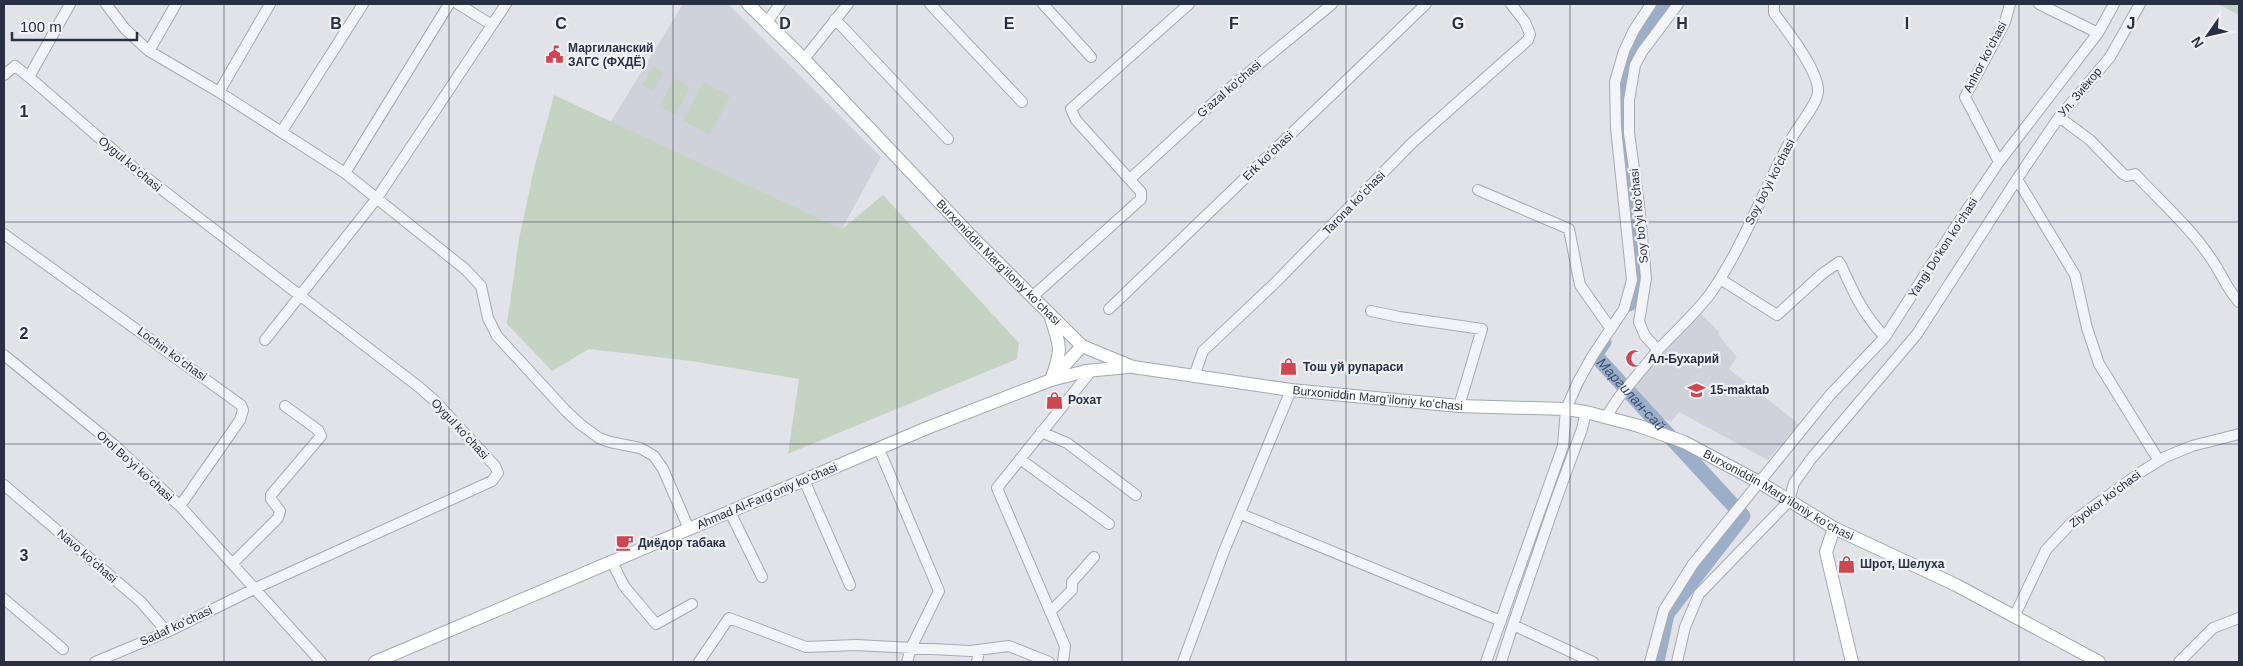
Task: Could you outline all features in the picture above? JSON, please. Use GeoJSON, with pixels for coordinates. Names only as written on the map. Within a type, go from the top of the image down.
{"type":"FeatureCollection","features":[{"type":"Feature","properties":{"kind":"main road","name":"Burxoniddin Marg’iloniy ko’chasi"},"geometry":{"type":"LineString","coordinates":[[748,4],[804,59],[976,241],[1082,346],[1133,367],[1291,390],[1459,406],[1566,410],[1606,417],[1684,442],[1759,482],[1834,528],[1956,585],[2015,615],[2099,662]]}},
{"type":"Feature","properties":{"kind":"main road"},"geometry":{"type":"LineString","coordinates":[[1050,316],[1060,345],[1052,380]]}},
{"type":"Feature","properties":{"kind":"main road"},"geometry":{"type":"LineString","coordinates":[[1052,380],[1082,346]]}},
{"type":"Feature","properties":{"kind":"main road","name":"Ahmad Al-Fargʻoniy koʻchasi"},"geometry":{"type":"LineString","coordinates":[[375,662],[804,480],[1052,380],[1091,371],[1133,367]]}},
{"type":"Feature","properties":{"kind":"main road"},"geometry":{"type":"LineString","coordinates":[[1834,528],[1826,552],[1852,662]]}},
{"type":"Feature","properties":{"kind":"street"},"geometry":{"type":"LineString","coordinates":[[4,75],[15,66],[29,77],[70,4]]}},
{"type":"Feature","properties":{"kind":"street"},"geometry":{"type":"LineString","coordinates":[[106,4],[133,38],[149,51],[282,131],[345,173],[477,280],[484,294],[490,323],[498,336],[580,424],[599,438],[640,448],[654,456],[663,469],[689,529]]}},
{"type":"Feature","properties":{"kind":"street"},"geometry":{"type":"LineString","coordinates":[[149,51],[176,4]]}},
{"type":"Feature","properties":{"kind":"street"},"geometry":{"type":"LineString","coordinates":[[219,92],[270,4]]}},
{"type":"Feature","properties":{"kind":"street"},"geometry":{"type":"LineString","coordinates":[[282,131],[363,4]]}},
{"type":"Feature","properties":{"kind":"street"},"geometry":{"type":"LineString","coordinates":[[345,173],[450,4]]}},
{"type":"Feature","properties":{"kind":"street"},"geometry":{"type":"LineString","coordinates":[[458,4],[492,25]]}},
{"type":"Feature","properties":{"kind":"street"},"geometry":{"type":"LineString","coordinates":[[265,340],[378,198],[506,4]]}},
{"type":"Feature","properties":{"kind":"street"},"geometry":{"type":"LineString","coordinates":[[767,22],[780,4]]}},
{"type":"Feature","properties":{"kind":"street"},"geometry":{"type":"LineString","coordinates":[[804,59],[848,4]]}},
{"type":"Feature","properties":{"kind":"street"},"geometry":{"type":"LineString","coordinates":[[930,4],[1022,102]]}},
{"type":"Feature","properties":{"kind":"street"},"geometry":{"type":"LineString","coordinates":[[1042,4],[1091,57]]}},
{"type":"Feature","properties":{"kind":"street"},"geometry":{"type":"LineString","coordinates":[[1032,297],[1137,204],[1141,192],[1076,120],[1071,109],[1187,4]]}},
{"type":"Feature","properties":{"kind":"street","name":"G'azal ko'chasi"},"geometry":{"type":"LineString","coordinates":[[1130,179],[1225,92],[1332,4]]}},
{"type":"Feature","properties":{"kind":"street","name":"Erk koʻchasi"},"geometry":{"type":"LineString","coordinates":[[1109,309],[1426,4]]}},
{"type":"Feature","properties":{"kind":"street","name":"Tarona koʻchasi"},"geometry":{"type":"LineString","coordinates":[[1194,376],[1203,351],[1276,282],[1412,143],[1528,40],[1530,34],[1525,22],[1511,4]]}},
{"type":"Feature","properties":{"kind":"street","name":"Soy boʻyi koʻchasi"},"geometry":{"type":"LineString","coordinates":[[1566,410],[1589,362],[1624,309],[1632,280],[1616,128],[1615,82],[1624,51],[1634,30],[1651,4]]}},
{"type":"Feature","properties":{"kind":"street","name":"Soy boʻyi koʻchasi"},"geometry":{"type":"LineString","coordinates":[[1658,350],[1646,336],[1639,322],[1646,278],[1640,212],[1629,133],[1628,100],[1635,65],[1642,52],[1678,4]]}},
{"type":"Feature","properties":{"kind":"street","name":"Soy bo'yi ko'chasi"},"geometry":{"type":"LineString","coordinates":[[1658,350],[1698,307],[1720,279],[1791,139],[1818,95],[1817,84],[1806,59],[1794,39],[1774,14],[1774,4]]}},
{"type":"Feature","properties":{"kind":"street","name":"Anhor ko'chasi"},"geometry":{"type":"LineString","coordinates":[[2000,162],[1965,97],[2005,22],[2010,4]]}},
{"type":"Feature","properties":{"kind":"street"},"geometry":{"type":"LineString","coordinates":[[2039,4],[2098,33]]}},
{"type":"Feature","properties":{"kind":"street","name":"Yangi Do'kon ko'chasi"},"geometry":{"type":"LineString","coordinates":[[1650,662],[1664,610],[1693,564],[1830,395],[1885,337],[1954,229],[2000,162],[2098,33],[2114,4]]}},
{"type":"Feature","properties":{"kind":"street","name":"Ул. Зиёкор"},"geometry":{"type":"LineString","coordinates":[[1789,501],[1794,483],[1811,459],[1917,334],[2059,117],[2110,57],[2140,4]]}},
{"type":"Feature","properties":{"kind":"street"},"geometry":{"type":"LineString","coordinates":[[835,19],[948,139]]}},
{"type":"Feature","properties":{"kind":"street","name":"Oygul koʻchasi"},"geometry":{"type":"LineString","coordinates":[[29,77],[134,168],[435,401],[495,466],[498,473],[492,481],[256,588]]}},
{"type":"Feature","properties":{"kind":"street"},"geometry":{"type":"LineString","coordinates":[[2059,117],[2090,140],[2123,174],[2127,176],[2134,174],[2189,230],[2211,258],[2228,290],[2239,302]]}},
{"type":"Feature","properties":{"kind":"street"},"geometry":{"type":"LineString","coordinates":[[2017,179],[2075,275],[2087,328],[2099,364],[2159,461]]}},
{"type":"Feature","properties":{"kind":"street"},"geometry":{"type":"LineString","coordinates":[[1478,190],[1569,229],[1580,285],[1611,329]]}},
{"type":"Feature","properties":{"kind":"street","name":"Lochin koʻchasi"},"geometry":{"type":"LineString","coordinates":[[4,234],[241,405],[243,410],[240,420],[180,506]]}},
{"type":"Feature","properties":{"kind":"street"},"geometry":{"type":"LineString","coordinates":[[1720,279],[1777,315],[1838,262],[1857,301],[1870,321],[1885,337]]}},
{"type":"Feature","properties":{"kind":"street"},"geometry":{"type":"LineString","coordinates":[[1371,311],[1399,318],[1482,329],[1459,406]]}},
{"type":"Feature","properties":{"kind":"street"},"geometry":{"type":"LineString","coordinates":[[1606,417],[1619,396],[1658,350]]}},
{"type":"Feature","properties":{"kind":"street","name":"Orol Boʻyi koʻchasi"},"geometry":{"type":"LineString","coordinates":[[4,355],[113,444],[180,506],[233,562],[321,662]]}},
{"type":"Feature","properties":{"kind":"street"},"geometry":{"type":"LineString","coordinates":[[1063,662],[1065,646],[997,491],[998,486],[1091,371]]}},
{"type":"Feature","properties":{"kind":"street"},"geometry":{"type":"LineString","coordinates":[[1183,662],[1224,551],[1291,390]]}},
{"type":"Feature","properties":{"kind":"street"},"geometry":{"type":"LineString","coordinates":[[233,562],[278,518],[280,511],[271,495],[321,436],[318,430],[285,406]]}},
{"type":"Feature","properties":{"kind":"street"},"geometry":{"type":"LineString","coordinates":[[1486,662],[1563,446],[1566,410]]}},
{"type":"Feature","properties":{"kind":"street"},"geometry":{"type":"LineString","coordinates":[[1501,662],[1582,429],[1586,412]]}},
{"type":"Feature","properties":{"kind":"street"},"geometry":{"type":"LineString","coordinates":[[1041,432],[1067,443],[1136,495]]}},
{"type":"Feature","properties":{"kind":"street","name":"Ziyokor ko'chasi"},"geometry":{"type":"LineString","coordinates":[[2015,615],[2046,550],[2072,522],[2159,461],[2192,446],[2239,434]]}},
{"type":"Feature","properties":{"kind":"street"},"geometry":{"type":"LineString","coordinates":[[879,449],[939,591],[911,648],[907,662]]}},
{"type":"Feature","properties":{"kind":"street"},"geometry":{"type":"LineString","coordinates":[[1020,459],[1109,524]]}},
{"type":"Feature","properties":{"kind":"street"},"geometry":{"type":"LineString","coordinates":[[804,480],[850,585]]}},
{"type":"Feature","properties":{"kind":"street","name":"Navo koʻchasi"},"geometry":{"type":"LineString","coordinates":[[4,485],[140,602],[166,632]]}},
{"type":"Feature","properties":{"kind":"street"},"geometry":{"type":"LineString","coordinates":[[1677,662],[1685,627],[1699,594],[1789,501]]}},
{"type":"Feature","properties":{"kind":"street"},"geometry":{"type":"LineString","coordinates":[[730,512],[762,577]]}},
{"type":"Feature","properties":{"kind":"street"},"geometry":{"type":"LineString","coordinates":[[1241,514],[1501,620]]}},
{"type":"Feature","properties":{"kind":"street"},"geometry":{"type":"LineString","coordinates":[[1050,612],[1072,590],[1072,582],[1094,557]]}},
{"type":"Feature","properties":{"kind":"street"},"geometry":{"type":"LineString","coordinates":[[612,562],[624,586],[656,624],[692,604]]}},
{"type":"Feature","properties":{"kind":"street","name":"Sadaf koʻchasi"},"geometry":{"type":"LineString","coordinates":[[95,662],[166,632],[256,588]]}},
{"type":"Feature","properties":{"kind":"street"},"geometry":{"type":"LineString","coordinates":[[4,599],[63,649]]}},
{"type":"Feature","properties":{"kind":"street"},"geometry":{"type":"LineString","coordinates":[[699,662],[729,618],[806,648],[856,645],[980,650],[1009,646],[1049,662]]}},
{"type":"Feature","properties":{"kind":"street"},"geometry":{"type":"LineString","coordinates":[[2179,662],[2214,628],[2239,618]]}},
{"type":"Feature","properties":{"kind":"street"},"geometry":{"type":"LineString","coordinates":[[1513,625],[1592,662]]}},
{"type":"Feature","properties":{"kind":"street"},"geometry":{"type":"LineString","coordinates":[[977,662],[980,650]]}},
{"type":"Feature","properties":{"kind":"shaded area"},"geometry":{"type":"Polygon","coordinates":[[[683,4],[728,4],[881,157],[842,229],[610,123],[683,4]]]}},
{"type":"Feature","properties":{"kind":"shaded area","name":"15-maktab"},"geometry":{"type":"Polygon","coordinates":[[[1701,314],[1719,332],[1718,334],[1737,357],[1729,369],[1799,424],[1768,460],[1679,412],[1671,422],[1630,401],[1639,379],[1701,314]]]}},
{"type":"Feature","properties":{"kind":"green space"},"geometry":{"type":"Polygon","coordinates":[[[2218,4],[2239,4],[2239,15],[2218,4]]]}},
{"type":"Feature","properties":{"kind":"green space"},"geometry":{"type":"Polygon","coordinates":[[[653,66],[664,72],[653,91],[642,85],[653,66]]]}},
{"type":"Feature","properties":{"kind":"green space"},"geometry":{"type":"Polygon","coordinates":[[[674,78],[690,87],[675,115],[659,107],[674,78]]]}},
{"type":"Feature","properties":{"kind":"green space"},"geometry":{"type":"Polygon","coordinates":[[[703,82],[730,96],[710,135],[683,121],[703,82]]]}},
{"type":"Feature","properties":{"kind":"green space"},"geometry":{"type":"Polygon","coordinates":[[[554,95],[842,229],[883,195],[1019,343],[1017,359],[788,454],[799,379],[691,361],[589,349],[552,371],[507,324],[519,239],[534,169],[554,95]]]}},
{"type":"Feature","properties":{"kind":"waterway","name":"Маргилан-сай"},"geometry":{"type":"LineString","coordinates":[[1629,304],[1638,280],[1619,96],[1640,41],[1667,4]]}},
{"type":"Feature","properties":{"kind":"waterway","name":"Маргилан-сай"},"geometry":{"type":"LineString","coordinates":[[1604,342],[1595,355],[1743,516],[1667,614],[1657,662]]}},
{"type":"Feature","properties":{"kind":"place","name":"Маргиланский ЗАГС (ФХДЁ)"},"geometry":{"type":"Point","coordinates":[554,55]}},
{"type":"Feature","properties":{"kind":"place","name":"Ал-Бухарий"},"geometry":{"type":"Point","coordinates":[1634,359]}},
{"type":"Feature","properties":{"kind":"place","name":"Тош уй рупараси"},"geometry":{"type":"Point","coordinates":[1289,367]}},
{"type":"Feature","properties":{"kind":"place","name":"15-maktab"},"geometry":{"type":"Point","coordinates":[1696,390]}},
{"type":"Feature","properties":{"kind":"place","name":"Рохат"},"geometry":{"type":"Point","coordinates":[1054,400]}},
{"type":"Feature","properties":{"kind":"place","name":"Диёдор табака"},"geometry":{"type":"Point","coordinates":[624,543]}},
{"type":"Feature","properties":{"kind":"place","name":"Шрот, Шелуха"},"geometry":{"type":"Point","coordinates":[1846,564]}}]}
